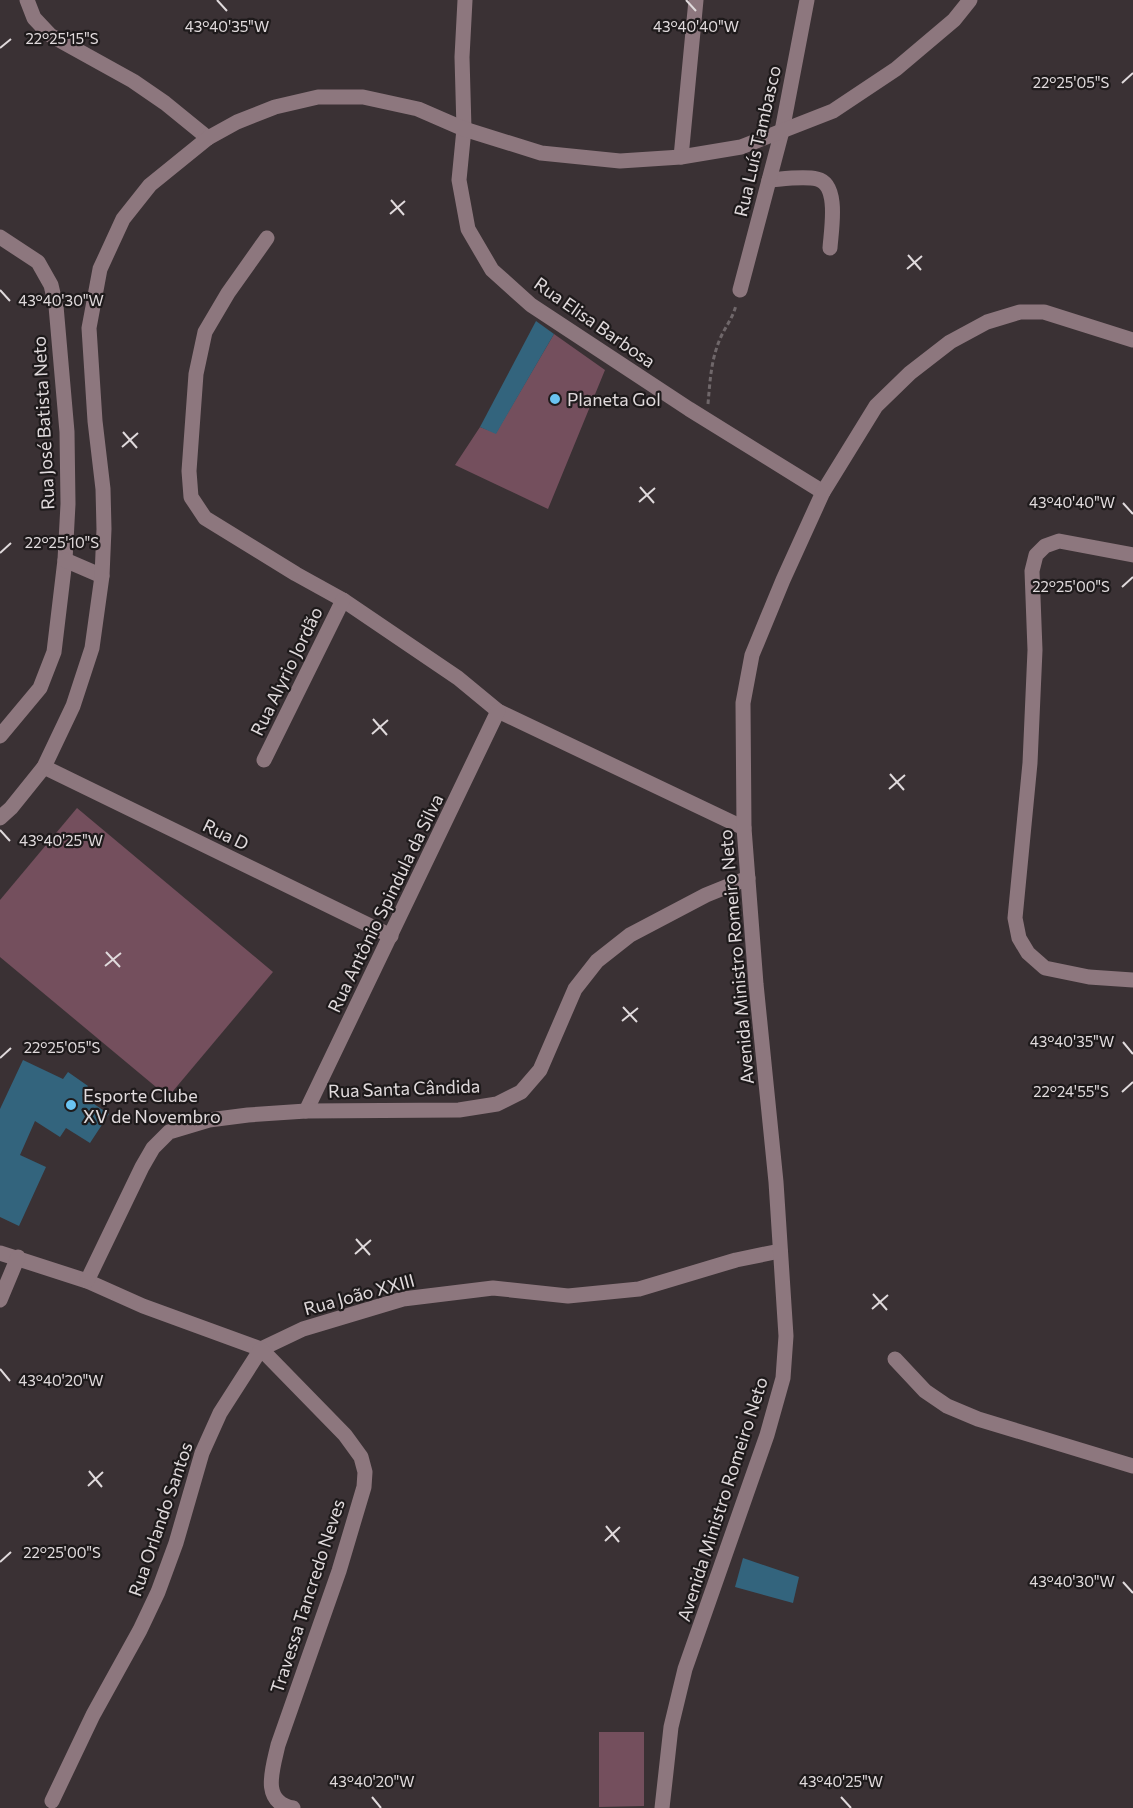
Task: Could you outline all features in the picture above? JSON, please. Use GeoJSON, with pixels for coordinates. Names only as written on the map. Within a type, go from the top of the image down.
{"type":"FeatureCollection","features":[{"type":"Feature","properties":{"kind":"street"},"geometry":{"type":"LineString","coordinates":[[27,0],[34,18],[50,36],[133,81],[165,102],[208,138]]}},
{"type":"Feature","properties":{"kind":"street","name":"Rua Elisa Barbosa"},"geometry":{"type":"LineString","coordinates":[[465,0],[462,57],[464,129],[459,180],[468,229],[492,270],[531,304],[707,420],[823,492]]}},
{"type":"Feature","properties":{"kind":"street"},"geometry":{"type":"LineString","coordinates":[[681,157],[696,0]]}},
{"type":"Feature","properties":{"kind":"street","name":"Rua Luís Tambasco"},"geometry":{"type":"LineString","coordinates":[[740,290],[782,131],[807,0]]}},
{"type":"Feature","properties":{"kind":"street"},"geometry":{"type":"LineString","coordinates":[[0,818],[44,767],[74,706],[92,648],[102,576],[103,489],[95,422],[89,328],[100,269],[123,219],[150,185],[208,138],[237,122],[275,107],[318,97],[363,97],[418,109],[464,129],[541,153],[620,161],[681,157],[741,147],[833,111],[896,69],[954,20],[970,0]]}},
{"type":"Feature","properties":{"kind":"street"},"geometry":{"type":"LineString","coordinates":[[769,180],[818,179],[825,184],[832,194],[830,248]]}},
{"type":"Feature","properties":{"kind":"street","name":"Rua José Batista Neto"},"geometry":{"type":"LineString","coordinates":[[0,237],[38,262],[51,285],[56,306],[67,432],[68,504],[65,560],[54,652],[40,688],[0,736]]}},
{"type":"Feature","properties":{"kind":"street"},"geometry":{"type":"LineString","coordinates":[[267,237],[228,293],[205,332],[196,374],[189,471],[191,497],[205,518],[343,600],[458,678],[498,711],[744,828]]}},
{"type":"Feature","properties":{"kind":"street","name":"Avenida Ministro Romeiro Neto"},"geometry":{"type":"LineString","coordinates":[[663,1808],[670,1727],[685,1669],[767,1435],[783,1378],[786,1336],[776,1182],[756,984],[744,828],[743,703],[752,655],[823,492],[876,406],[910,373],[950,342],[987,322],[1020,312],[1044,312],[1133,340]]}},
{"type":"Feature","properties":{"kind":"street"},"geometry":{"type":"LineString","coordinates":[[1133,555],[1059,541],[1045,546],[1036,555],[1032,570],[1035,650],[1030,763],[1015,918],[1019,938],[1028,953],[1045,968],[1089,977],[1133,980]]}},
{"type":"Feature","properties":{"kind":"street"},"geometry":{"type":"LineString","coordinates":[[65,560],[102,576]]}},
{"type":"Feature","properties":{"kind":"street","name":"Rua Alyrio Jordão"},"geometry":{"type":"LineString","coordinates":[[264,760],[343,600]]}},
{"type":"Feature","properties":{"kind":"street","name":"Rua Antônio Spindula da Silva"},"geometry":{"type":"LineString","coordinates":[[306,1111],[498,711]]}},
{"type":"Feature","properties":{"kind":"street","name":"Rua D"},"geometry":{"type":"LineString","coordinates":[[44,767],[391,936]]}},
{"type":"Feature","properties":{"kind":"street","name":"Rua Santa Cândida"},"geometry":{"type":"LineString","coordinates":[[87,1281],[142,1167],[153,1148],[169,1132],[209,1120],[306,1111],[459,1110],[497,1104],[521,1092],[540,1070],[575,989],[597,962],[630,935],[649,924],[706,895],[748,878]]}},
{"type":"Feature","properties":{"kind":"street","name":"Rua João XXIII"},"geometry":{"type":"LineString","coordinates":[[261,1349],[303,1329],[403,1299],[493,1288],[568,1296],[639,1289],[736,1260],[780,1251]]}},
{"type":"Feature","properties":{"kind":"street"},"geometry":{"type":"LineString","coordinates":[[0,1253],[87,1281],[143,1306],[261,1349]]}},
{"type":"Feature","properties":{"kind":"street"},"geometry":{"type":"LineString","coordinates":[[0,1300],[18,1257]]}},
{"type":"Feature","properties":{"kind":"street","name":"Rua Orlando Santos"},"geometry":{"type":"LineString","coordinates":[[52,1801],[93,1714],[140,1630],[158,1592],[176,1543],[202,1453],[220,1413],[261,1349]]}},
{"type":"Feature","properties":{"kind":"street","name":"Travessa Tancredo Neves"},"geometry":{"type":"LineString","coordinates":[[261,1349],[345,1435],[361,1456],[365,1472],[364,1487],[339,1571],[278,1745],[272,1772],[271,1791],[276,1801],[293,1808]]}},
{"type":"Feature","properties":{"kind":"street"},"geometry":{"type":"LineString","coordinates":[[895,1359],[925,1391],[947,1406],[978,1419],[1133,1466]]}},
{"type":"Feature","properties":{"kind":"path"},"geometry":{"type":"LineString","coordinates":[[707,420],[712,360],[721,337],[734,316],[740,290]]}},
{"type":"Feature","properties":{"kind":"shaded area","name":"Planeta Gol"},"geometry":{"type":"Polygon","coordinates":[[[554,334],[605,370],[548,509],[455,465],[480,427],[496,433],[554,334]]]}},
{"type":"Feature","properties":{"kind":"shaded area"},"geometry":{"type":"Polygon","coordinates":[[[77,808],[273,972],[168,1097],[0,957],[0,900],[77,808]]]}},
{"type":"Feature","properties":{"kind":"shaded area"},"geometry":{"type":"Polygon","coordinates":[[[599,1732],[644,1732],[644,1806],[599,1807],[599,1732]]]}},
{"type":"Feature","properties":{"kind":"building"},"geometry":{"type":"Polygon","coordinates":[[[536,321],[554,334],[496,434],[480,427],[536,321]]]}},
{"type":"Feature","properties":{"kind":"building"},"geometry":{"type":"Polygon","coordinates":[[[23,1060],[63,1079],[68,1072],[88,1086],[82,1096],[109,1114],[90,1143],[66,1128],[60,1137],[35,1121],[20,1155],[46,1167],[19,1226],[0,1217],[0,1109],[23,1060]]]}},
{"type":"Feature","properties":{"kind":"building"},"geometry":{"type":"Polygon","coordinates":[[[743,1558],[799,1577],[793,1603],[735,1587],[743,1558]]]}},
{"type":"Feature","properties":{"kind":"place","name":"Planeta Gol"},"geometry":{"type":"Point","coordinates":[555,399]}},
{"type":"Feature","properties":{"kind":"place","name":"Esporte Clube XV de Novembro"},"geometry":{"type":"Point","coordinates":[71,1105]}}]}
